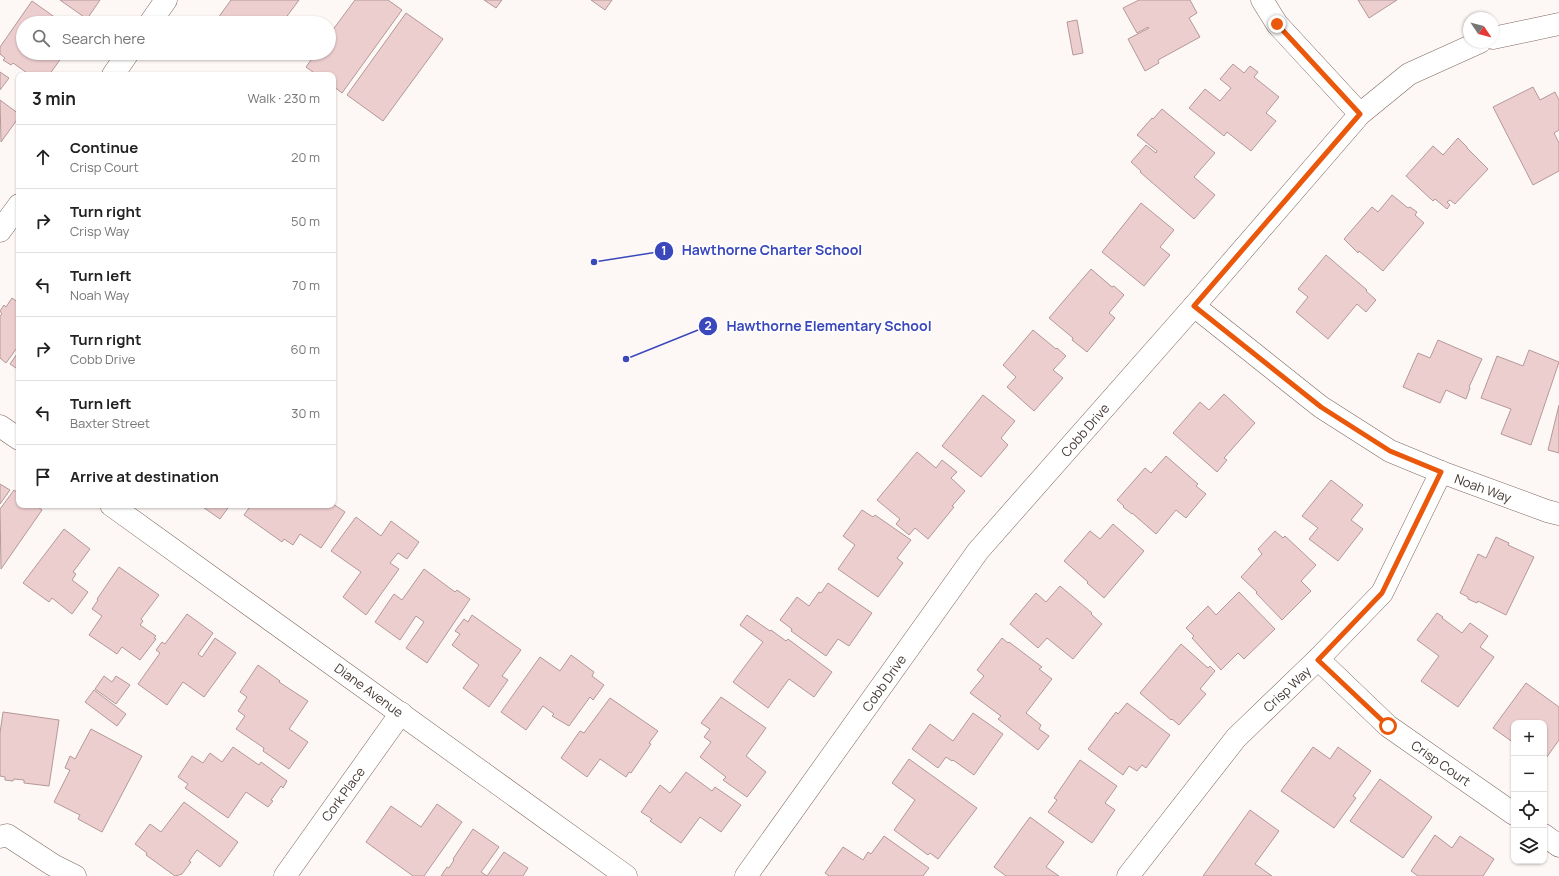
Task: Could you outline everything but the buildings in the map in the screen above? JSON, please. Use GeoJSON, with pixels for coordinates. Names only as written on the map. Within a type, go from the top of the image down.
{"type":"FeatureCollection","features":[{"type":"Feature","properties":{"kind":"street"},"geometry":{"type":"LineString","coordinates":[[155,16],[166,0]]}},
{"type":"Feature","properties":{"kind":"street"},"geometry":{"type":"LineString","coordinates":[[1262,0],[1277,24],[1360,114]]}},
{"type":"Feature","properties":{"kind":"street"},"geometry":{"type":"LineString","coordinates":[[1499,37],[1559,24]]}},
{"type":"Feature","properties":{"kind":"street","name":"Cobb Drive"},"geometry":{"type":"LineString","coordinates":[[746,876],[978,550],[1194,306],[1360,114],[1409,74],[1467,48]]}},
{"type":"Feature","properties":{"kind":"street"},"geometry":{"type":"LineString","coordinates":[[114,72],[123,60]]}},
{"type":"Feature","properties":{"kind":"street"},"geometry":{"type":"LineString","coordinates":[[0,231],[16,209]]}},
{"type":"Feature","properties":{"kind":"street","name":"Noah Way"},"geometry":{"type":"LineString","coordinates":[[1194,306],[1321,407],[1390,451],[1441,472],[1559,514]]}},
{"type":"Feature","properties":{"kind":"street"},"geometry":{"type":"LineString","coordinates":[[0,426],[16,437]]}},
{"type":"Feature","properties":{"kind":"street","name":"Crisp Way"},"geometry":{"type":"LineString","coordinates":[[1128,876],[1236,738],[1318,660],[1382,593],[1441,472]]}},
{"type":"Feature","properties":{"kind":"street","name":"Diane Avenue"},"geometry":{"type":"LineString","coordinates":[[115,508],[626,876]]}},
{"type":"Feature","properties":{"kind":"street","name":"Crisp Court"},"geometry":{"type":"LineString","coordinates":[[1318,660],[1388,726],[1511,812]]}},
{"type":"Feature","properties":{"kind":"street","name":"Cork Place"},"geometry":{"type":"LineString","coordinates":[[285,876],[401,713]]}},
{"type":"Feature","properties":{"kind":"street"},"geometry":{"type":"LineString","coordinates":[[0,837],[7,835],[53,865],[74,876]]}},
{"type":"Feature","properties":{"kind":"street"},"geometry":{"type":"LineString","coordinates":[[1547,837],[1559,846]]}},
{"type":"Feature","properties":{"kind":"place","name":"Hawthorne Charter School"},"geometry":{"type":"Point","coordinates":[594,262]}},
{"type":"Feature","properties":{"kind":"place","name":"Hawthorne Elementary School"},"geometry":{"type":"Point","coordinates":[626,359]}},
{"type":"Feature","properties":{"kind":"route"},"geometry":{"type":"LineString","coordinates":[[1277,24],[1360,114],[1194,306],[1321,407],[1390,451],[1441,472],[1382,593],[1318,660],[1388,726]]}}]}
